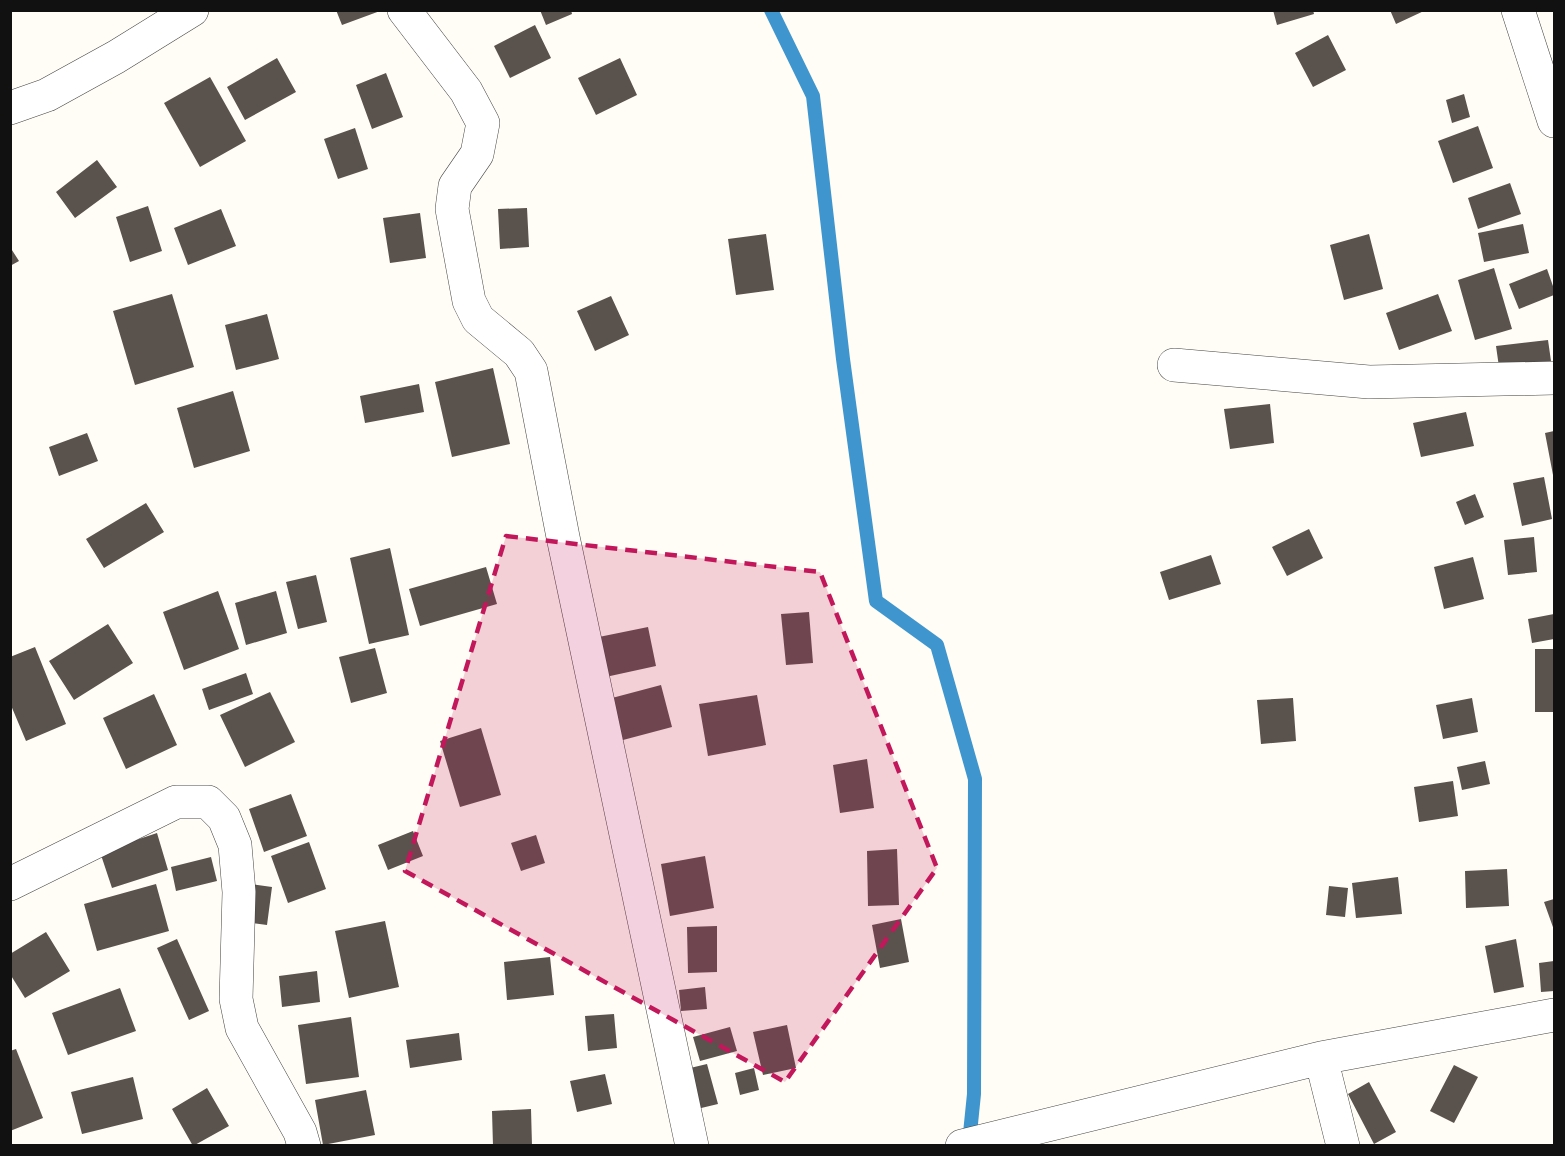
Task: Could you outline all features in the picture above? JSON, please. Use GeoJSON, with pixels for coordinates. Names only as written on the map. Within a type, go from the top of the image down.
{"type":"FeatureCollection","features":[{"type":"Feature","properties":{"kind":"street"},"geometry":{"type":"LineString","coordinates":[[10,108],[47,95],[116,57],[192,10]]}},
{"type":"Feature","properties":{"kind":"street"},"geometry":{"type":"LineString","coordinates":[[404,10],[466,91],[483,123],[477,154],[454,186],[452,209],[469,301],[478,319],[519,353],[531,371],[563,537],[692,1146]]}},
{"type":"Feature","properties":{"kind":"street"},"geometry":{"type":"LineString","coordinates":[[1518,10],[1554,122]]}},
{"type":"Feature","properties":{"kind":"street"},"geometry":{"type":"LineString","coordinates":[[1174,365],[1369,382],[1554,378]]}},
{"type":"Feature","properties":{"kind":"street"},"geometry":{"type":"LineString","coordinates":[[10,884],[176,802],[208,802],[224,818],[235,845],[239,892],[236,999],[242,1028],[300,1132],[304,1146]]}},
{"type":"Feature","properties":{"kind":"street"},"geometry":{"type":"LineString","coordinates":[[963,1146],[1321,1058],[1554,1016]]}},
{"type":"Feature","properties":{"kind":"street"},"geometry":{"type":"LineString","coordinates":[[1321,1058],[1343,1146]]}},
{"type":"Feature","properties":{"kind":"highlighted area"},"geometry":{"type":"Polygon","coordinates":[[[506,536],[820,572],[937,868],[785,1082],[405,871],[506,536]]]}},
{"type":"Feature","properties":{"kind":"building"},"geometry":{"type":"Polygon","coordinates":[[[336,10],[380,10],[380,11],[342,25],[336,10]]]}},
{"type":"Feature","properties":{"kind":"building"},"geometry":{"type":"Polygon","coordinates":[[[540,10],[571,10],[572,14],[546,25],[540,10]]]}},
{"type":"Feature","properties":{"kind":"building"},"geometry":{"type":"Polygon","coordinates":[[[1273,10],[1313,10],[1314,14],[1277,25],[1273,10]]]}},
{"type":"Feature","properties":{"kind":"building"},"geometry":{"type":"Polygon","coordinates":[[[1390,10],[1426,10],[1396,24],[1390,10]]]}},
{"type":"Feature","properties":{"kind":"building"},"geometry":{"type":"Polygon","coordinates":[[[535,25],[551,58],[510,78],[494,46],[535,25]]]}},
{"type":"Feature","properties":{"kind":"building"},"geometry":{"type":"Polygon","coordinates":[[[1328,35],[1346,70],[1313,87],[1295,53],[1328,35]]]}},
{"type":"Feature","properties":{"kind":"building"},"geometry":{"type":"Polygon","coordinates":[[[277,58],[296,92],[245,120],[227,87],[277,58]]]}},
{"type":"Feature","properties":{"kind":"building"},"geometry":{"type":"Polygon","coordinates":[[[620,58],[637,95],[596,115],[578,78],[620,58]]]}},
{"type":"Feature","properties":{"kind":"building"},"geometry":{"type":"Polygon","coordinates":[[[386,73],[403,117],[372,129],[356,85],[386,73]]]}},
{"type":"Feature","properties":{"kind":"building"},"geometry":{"type":"Polygon","coordinates":[[[210,77],[246,141],[200,167],[164,103],[210,77]]]}},
{"type":"Feature","properties":{"kind":"building"},"geometry":{"type":"Polygon","coordinates":[[[1464,94],[1470,117],[1452,123],[1446,100],[1464,94]]]}},
{"type":"Feature","properties":{"kind":"building"},"geometry":{"type":"Polygon","coordinates":[[[1478,126],[1493,168],[1453,183],[1438,141],[1478,126]]]}},
{"type":"Feature","properties":{"kind":"building"},"geometry":{"type":"Polygon","coordinates":[[[355,128],[368,169],[338,179],[324,139],[355,128]]]}},
{"type":"Feature","properties":{"kind":"building"},"geometry":{"type":"Polygon","coordinates":[[[97,160],[117,187],[75,218],[56,192],[97,160]]]}},
{"type":"Feature","properties":{"kind":"building"},"geometry":{"type":"Polygon","coordinates":[[[1510,183],[1521,214],[1478,229],[1468,198],[1510,183]]]}},
{"type":"Feature","properties":{"kind":"building"},"geometry":{"type":"Polygon","coordinates":[[[148,206],[162,251],[130,262],[116,217],[148,206]]]}},
{"type":"Feature","properties":{"kind":"building"},"geometry":{"type":"Polygon","coordinates":[[[527,208],[529,247],[500,249],[498,209],[527,208]]]}},
{"type":"Feature","properties":{"kind":"building"},"geometry":{"type":"Polygon","coordinates":[[[221,209],[236,246],[188,265],[174,228],[221,209]]]}},
{"type":"Feature","properties":{"kind":"building"},"geometry":{"type":"Polygon","coordinates":[[[420,213],[426,258],[390,263],[383,218],[420,213]]]}},
{"type":"Feature","properties":{"kind":"building"},"geometry":{"type":"Polygon","coordinates":[[[1523,224],[1529,253],[1484,262],[1478,233],[1523,224]]]}},
{"type":"Feature","properties":{"kind":"building"},"geometry":{"type":"Polygon","coordinates":[[[766,234],[774,290],[736,295],[728,239],[766,234]]]}},
{"type":"Feature","properties":{"kind":"building"},"geometry":{"type":"Polygon","coordinates":[[[1369,234],[1383,289],[1344,300],[1330,245],[1369,234]]]}},
{"type":"Feature","properties":{"kind":"building"},"geometry":{"type":"Polygon","coordinates":[[[10,247],[19,261],[10,266],[10,247]]]}},
{"type":"Feature","properties":{"kind":"building"},"geometry":{"type":"Polygon","coordinates":[[[1494,268],[1512,329],[1475,340],[1458,280],[1494,268]]]}},
{"type":"Feature","properties":{"kind":"building"},"geometry":{"type":"Polygon","coordinates":[[[1547,269],[1554,295],[1519,309],[1509,284],[1547,269]]]}},
{"type":"Feature","properties":{"kind":"building"},"geometry":{"type":"Polygon","coordinates":[[[172,294],[194,367],[135,385],[113,311],[172,294]]]}},
{"type":"Feature","properties":{"kind":"building"},"geometry":{"type":"Polygon","coordinates":[[[1438,294],[1452,331],[1399,350],[1386,313],[1438,294]]]}},
{"type":"Feature","properties":{"kind":"building"},"geometry":{"type":"Polygon","coordinates":[[[611,296],[629,335],[595,351],[577,311],[611,296]]]}},
{"type":"Feature","properties":{"kind":"building"},"geometry":{"type":"Polygon","coordinates":[[[267,314],[279,359],[236,370],[225,325],[267,314]]]}},
{"type":"Feature","properties":{"kind":"building"},"geometry":{"type":"Polygon","coordinates":[[[1548,340],[1552,368],[1500,374],[1496,346],[1548,340]]]}},
{"type":"Feature","properties":{"kind":"building"},"geometry":{"type":"Polygon","coordinates":[[[493,368],[510,444],[452,457],[435,382],[493,368]]]}},
{"type":"Feature","properties":{"kind":"building"},"geometry":{"type":"Polygon","coordinates":[[[419,384],[424,412],[365,423],[360,396],[419,384]]]}},
{"type":"Feature","properties":{"kind":"building"},"geometry":{"type":"Polygon","coordinates":[[[233,391],[250,451],[194,468],[177,408],[233,391]]]}},
{"type":"Feature","properties":{"kind":"building"},"geometry":{"type":"Polygon","coordinates":[[[1270,404],[1274,443],[1230,449],[1224,409],[1270,404]]]}},
{"type":"Feature","properties":{"kind":"building"},"geometry":{"type":"Polygon","coordinates":[[[1466,412],[1474,446],[1421,457],[1413,423],[1466,412]]]}},
{"type":"Feature","properties":{"kind":"building"},"geometry":{"type":"Polygon","coordinates":[[[1554,431],[1554,475],[1553,475],[1545,433],[1554,431]]]}},
{"type":"Feature","properties":{"kind":"building"},"geometry":{"type":"Polygon","coordinates":[[[87,433],[98,461],[59,476],[49,447],[87,433]]]}},
{"type":"Feature","properties":{"kind":"building"},"geometry":{"type":"Polygon","coordinates":[[[1544,477],[1552,519],[1522,526],[1513,483],[1544,477]]]}},
{"type":"Feature","properties":{"kind":"building"},"geometry":{"type":"Polygon","coordinates":[[[1475,494],[1484,517],[1465,525],[1456,502],[1475,494]]]}},
{"type":"Feature","properties":{"kind":"building"},"geometry":{"type":"Polygon","coordinates":[[[146,503],[164,532],[104,568],[86,539],[146,503]]]}},
{"type":"Feature","properties":{"kind":"building"},"geometry":{"type":"Polygon","coordinates":[[[1309,529],[1323,558],[1287,576],[1272,547],[1309,529]]]}},
{"type":"Feature","properties":{"kind":"building"},"geometry":{"type":"Polygon","coordinates":[[[1534,537],[1537,572],[1508,575],[1504,540],[1534,537]]]}},
{"type":"Feature","properties":{"kind":"building"},"geometry":{"type":"Polygon","coordinates":[[[390,548],[409,635],[369,644],[350,558],[390,548]]]}},
{"type":"Feature","properties":{"kind":"building"},"geometry":{"type":"Polygon","coordinates":[[[1211,555],[1221,584],[1169,600],[1160,572],[1211,555]]]}},
{"type":"Feature","properties":{"kind":"building"},"geometry":{"type":"Polygon","coordinates":[[[1473,557],[1484,599],[1444,609],[1434,567],[1473,557]]]}},
{"type":"Feature","properties":{"kind":"building"},"geometry":{"type":"Polygon","coordinates":[[[486,567],[497,604],[420,626],[409,589],[486,567]]]}},
{"type":"Feature","properties":{"kind":"building"},"geometry":{"type":"Polygon","coordinates":[[[316,575],[327,622],[298,629],[286,582],[316,575]]]}},
{"type":"Feature","properties":{"kind":"building"},"geometry":{"type":"Polygon","coordinates":[[[218,591],[239,649],[184,670],[163,612],[218,591]]]}},
{"type":"Feature","properties":{"kind":"building"},"geometry":{"type":"Polygon","coordinates":[[[276,591],[287,633],[246,645],[235,603],[276,591]]]}},
{"type":"Feature","properties":{"kind":"building"},"geometry":{"type":"Polygon","coordinates":[[[809,612],[813,663],[786,665],[781,614],[809,612]]]}},
{"type":"Feature","properties":{"kind":"building"},"geometry":{"type":"Polygon","coordinates":[[[1554,614],[1554,639],[1532,643],[1528,619],[1554,614]]]}},
{"type":"Feature","properties":{"kind":"building"},"geometry":{"type":"Polygon","coordinates":[[[108,624],[133,663],[74,700],[49,661],[108,624]]]}},
{"type":"Feature","properties":{"kind":"building"},"geometry":{"type":"Polygon","coordinates":[[[648,627],[656,666],[601,678],[594,638],[648,627]]]}},
{"type":"Feature","properties":{"kind":"building"},"geometry":{"type":"Polygon","coordinates":[[[35,647],[66,724],[26,741],[10,703],[10,657],[35,647]]]}},
{"type":"Feature","properties":{"kind":"building"},"geometry":{"type":"Polygon","coordinates":[[[375,648],[387,693],[351,703],[339,657],[375,648]]]}},
{"type":"Feature","properties":{"kind":"building"},"geometry":{"type":"Polygon","coordinates":[[[1535,649],[1554,649],[1554,712],[1535,712],[1535,649]]]}},
{"type":"Feature","properties":{"kind":"building"},"geometry":{"type":"Polygon","coordinates":[[[246,673],[253,694],[209,710],[202,689],[246,673]]]}},
{"type":"Feature","properties":{"kind":"building"},"geometry":{"type":"Polygon","coordinates":[[[661,685],[672,727],[623,740],[612,698],[661,685]]]}},
{"type":"Feature","properties":{"kind":"building"},"geometry":{"type":"Polygon","coordinates":[[[270,692],[295,742],[245,767],[220,715],[270,692]]]}},
{"type":"Feature","properties":{"kind":"building"},"geometry":{"type":"Polygon","coordinates":[[[154,694],[177,745],[126,769],[103,718],[154,694]]]}},
{"type":"Feature","properties":{"kind":"building"},"geometry":{"type":"Polygon","coordinates":[[[757,695],[766,745],[708,756],[699,704],[757,695]]]}},
{"type":"Feature","properties":{"kind":"building"},"geometry":{"type":"Polygon","coordinates":[[[1293,698],[1296,741],[1261,744],[1257,700],[1293,698]]]}},
{"type":"Feature","properties":{"kind":"building"},"geometry":{"type":"Polygon","coordinates":[[[1472,698],[1478,732],[1443,739],[1436,705],[1472,698]]]}},
{"type":"Feature","properties":{"kind":"building"},"geometry":{"type":"Polygon","coordinates":[[[481,728],[501,795],[460,807],[440,741],[481,728]]]}},
{"type":"Feature","properties":{"kind":"building"},"geometry":{"type":"Polygon","coordinates":[[[867,759],[874,808],[840,813],[833,765],[867,759]]]}},
{"type":"Feature","properties":{"kind":"building"},"geometry":{"type":"Polygon","coordinates":[[[1485,761],[1490,784],[1462,790],[1457,767],[1485,761]]]}},
{"type":"Feature","properties":{"kind":"building"},"geometry":{"type":"Polygon","coordinates":[[[1453,781],[1458,816],[1419,822],[1414,787],[1453,781]]]}},
{"type":"Feature","properties":{"kind":"building"},"geometry":{"type":"Polygon","coordinates":[[[291,794],[307,836],[264,852],[249,809],[291,794]]]}},
{"type":"Feature","properties":{"kind":"building"},"geometry":{"type":"Polygon","coordinates":[[[413,831],[423,856],[388,870],[378,845],[413,831]]]}},
{"type":"Feature","properties":{"kind":"building"},"geometry":{"type":"Polygon","coordinates":[[[157,833],[168,870],[112,888],[100,852],[157,833]]]}},
{"type":"Feature","properties":{"kind":"building"},"geometry":{"type":"Polygon","coordinates":[[[536,835],[545,863],[521,871],[511,843],[536,835]]]}},
{"type":"Feature","properties":{"kind":"building"},"geometry":{"type":"Polygon","coordinates":[[[309,842],[326,889],[288,903],[271,856],[309,842]]]}},
{"type":"Feature","properties":{"kind":"building"},"geometry":{"type":"Polygon","coordinates":[[[897,849],[899,905],[868,906],[867,851],[897,849]]]}},
{"type":"Feature","properties":{"kind":"building"},"geometry":{"type":"Polygon","coordinates":[[[705,856],[714,908],[670,916],[661,864],[705,856]]]}},
{"type":"Feature","properties":{"kind":"building"},"geometry":{"type":"Polygon","coordinates":[[[211,857],[217,881],[176,891],[171,867],[211,857]]]}},
{"type":"Feature","properties":{"kind":"building"},"geometry":{"type":"Polygon","coordinates":[[[1507,869],[1509,906],[1466,908],[1465,871],[1507,869]]]}},
{"type":"Feature","properties":{"kind":"building"},"geometry":{"type":"Polygon","coordinates":[[[1398,877],[1402,914],[1356,918],[1352,883],[1398,877]]]}},
{"type":"Feature","properties":{"kind":"building"},"geometry":{"type":"Polygon","coordinates":[[[156,884],[169,931],[97,951],[84,904],[156,884]]]}},
{"type":"Feature","properties":{"kind":"building"},"geometry":{"type":"Polygon","coordinates":[[[250,884],[272,887],[267,925],[244,922],[250,884]]]}},
{"type":"Feature","properties":{"kind":"building"},"geometry":{"type":"Polygon","coordinates":[[[1329,886],[1348,888],[1345,917],[1326,915],[1329,886]]]}},
{"type":"Feature","properties":{"kind":"building"},"geometry":{"type":"Polygon","coordinates":[[[1554,899],[1554,930],[1544,902],[1554,899]]]}},
{"type":"Feature","properties":{"kind":"building"},"geometry":{"type":"Polygon","coordinates":[[[901,919],[909,962],[880,968],[872,925],[901,919]]]}},
{"type":"Feature","properties":{"kind":"building"},"geometry":{"type":"Polygon","coordinates":[[[385,921],[399,987],[349,998],[335,931],[385,921]]]}},
{"type":"Feature","properties":{"kind":"building"},"geometry":{"type":"Polygon","coordinates":[[[717,926],[717,972],[688,973],[687,927],[717,926]]]}},
{"type":"Feature","properties":{"kind":"building"},"geometry":{"type":"Polygon","coordinates":[[[46,932],[70,971],[25,998],[10,974],[10,954],[46,932]]]}},
{"type":"Feature","properties":{"kind":"building"},"geometry":{"type":"Polygon","coordinates":[[[177,939],[209,1011],[189,1020],[157,948],[177,939]]]}},
{"type":"Feature","properties":{"kind":"building"},"geometry":{"type":"Polygon","coordinates":[[[1516,939],[1524,987],[1494,993],[1485,946],[1516,939]]]}},
{"type":"Feature","properties":{"kind":"building"},"geometry":{"type":"Polygon","coordinates":[[[550,957],[554,995],[507,1000],[504,962],[550,957]]]}},
{"type":"Feature","properties":{"kind":"building"},"geometry":{"type":"Polygon","coordinates":[[[1554,961],[1554,991],[1541,992],[1539,963],[1554,961]]]}},
{"type":"Feature","properties":{"kind":"building"},"geometry":{"type":"Polygon","coordinates":[[[317,971],[320,1002],[282,1007],[279,976],[317,971]]]}},
{"type":"Feature","properties":{"kind":"building"},"geometry":{"type":"Polygon","coordinates":[[[705,987],[707,1009],[681,1011],[679,990],[705,987]]]}},
{"type":"Feature","properties":{"kind":"building"},"geometry":{"type":"Polygon","coordinates":[[[120,988],[136,1031],[68,1055],[52,1013],[120,988]]]}},
{"type":"Feature","properties":{"kind":"building"},"geometry":{"type":"Polygon","coordinates":[[[614,1014],[617,1048],[588,1051],[585,1016],[614,1014]]]}},
{"type":"Feature","properties":{"kind":"building"},"geometry":{"type":"Polygon","coordinates":[[[351,1017],[359,1077],[306,1084],[298,1025],[351,1017]]]}},
{"type":"Feature","properties":{"kind":"building"},"geometry":{"type":"Polygon","coordinates":[[[787,1025],[796,1068],[763,1075],[753,1032],[787,1025]]]}},
{"type":"Feature","properties":{"kind":"building"},"geometry":{"type":"Polygon","coordinates":[[[730,1027],[737,1051],[700,1061],[693,1037],[730,1027]]]}},
{"type":"Feature","properties":{"kind":"building"},"geometry":{"type":"Polygon","coordinates":[[[459,1033],[462,1060],[410,1068],[406,1040],[459,1033]]]}},
{"type":"Feature","properties":{"kind":"building"},"geometry":{"type":"Polygon","coordinates":[[[16,1049],[43,1118],[10,1131],[10,1051],[16,1049]]]}},
{"type":"Feature","properties":{"kind":"building"},"geometry":{"type":"Polygon","coordinates":[[[707,1064],[718,1104],[697,1109],[686,1069],[707,1064]]]}},
{"type":"Feature","properties":{"kind":"building"},"geometry":{"type":"Polygon","coordinates":[[[1454,1065],[1478,1077],[1454,1123],[1430,1111],[1454,1065]]]}},
{"type":"Feature","properties":{"kind":"building"},"geometry":{"type":"Polygon","coordinates":[[[754,1068],[759,1090],[740,1095],[735,1073],[754,1068]]]}},
{"type":"Feature","properties":{"kind":"building"},"geometry":{"type":"Polygon","coordinates":[[[605,1074],[612,1104],[577,1112],[570,1081],[605,1074]]]}},
{"type":"Feature","properties":{"kind":"building"},"geometry":{"type":"Polygon","coordinates":[[[133,1077],[143,1119],[82,1134],[71,1092],[133,1077]]]}},
{"type":"Feature","properties":{"kind":"building"},"geometry":{"type":"Polygon","coordinates":[[[1369,1082],[1396,1132],[1374,1144],[1348,1094],[1369,1082]]]}},
{"type":"Feature","properties":{"kind":"building"},"geometry":{"type":"Polygon","coordinates":[[[207,1088],[229,1126],[193,1146],[172,1109],[207,1088]]]}},
{"type":"Feature","properties":{"kind":"building"},"geometry":{"type":"Polygon","coordinates":[[[366,1090],[375,1135],[323,1145],[315,1100],[366,1090]]]}},
{"type":"Feature","properties":{"kind":"building"},"geometry":{"type":"Polygon","coordinates":[[[531,1109],[532,1146],[493,1146],[492,1111],[531,1109]]]}},
{"type":"Feature","properties":{"kind":"waterway"},"geometry":{"type":"LineString","coordinates":[[771,10],[813,96],[843,359],[876,601],[937,645],[975,779],[974,1094],[969,1143]]}}]}
